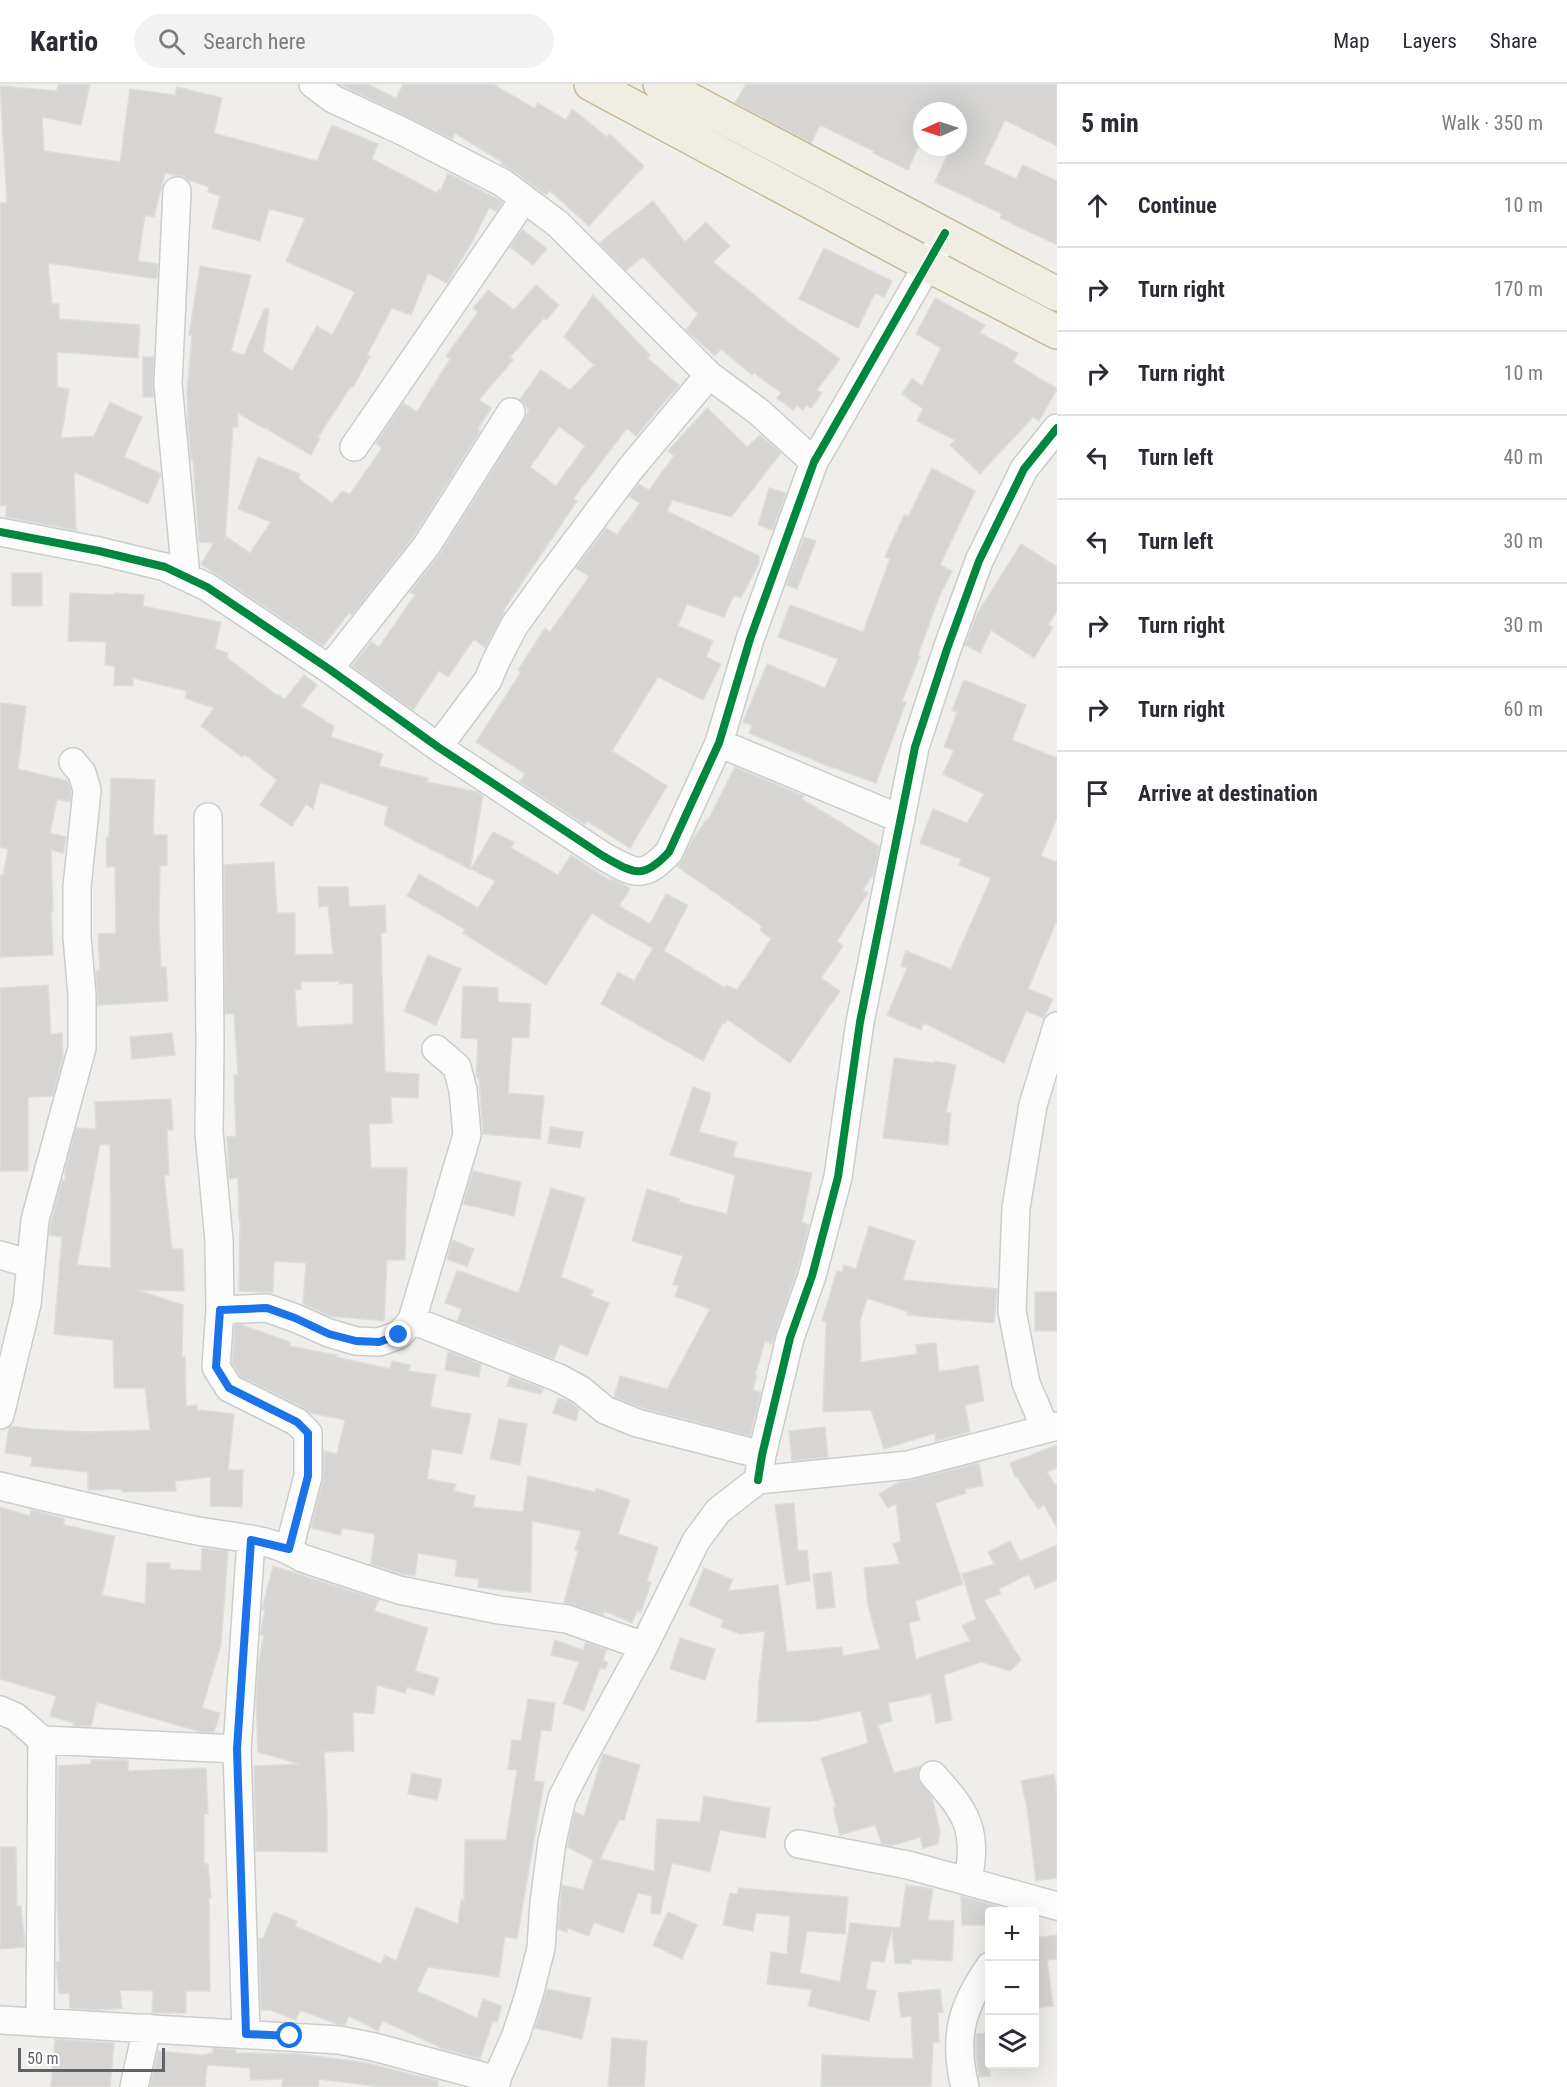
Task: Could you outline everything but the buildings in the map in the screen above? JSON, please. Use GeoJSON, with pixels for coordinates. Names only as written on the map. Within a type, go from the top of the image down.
{"type":"FeatureCollection","features":[{"type":"Feature","properties":{"kind":"highway"},"geometry":{"type":"LineString","coordinates":[[591,84],[1057,333]]}},
{"type":"Feature","properties":{"kind":"highway"},"geometry":{"type":"LineString","coordinates":[[676,87],[1057,294]]}},
{"type":"Feature","properties":{"kind":"street"},"geometry":{"type":"LineString","coordinates":[[313,84],[333,99],[404,132],[493,178],[558,224],[709,375],[759,411],[814,462]]}},
{"type":"Feature","properties":{"kind":"street"},"geometry":{"type":"LineString","coordinates":[[177,191],[168,384],[186,577]]}},
{"type":"Feature","properties":{"kind":"street"},"geometry":{"type":"LineString","coordinates":[[354,447],[524,199]]}},
{"type":"Feature","properties":{"kind":"street"},"geometry":{"type":"LineString","coordinates":[[0,532],[99,551],[165,567],[207,586],[438,747],[603,856],[628,870],[647,871],[657,865],[669,852],[719,743],[750,639],[814,462],[945,233]]}},
{"type":"Feature","properties":{"kind":"street"},"geometry":{"type":"LineString","coordinates":[[438,747],[488,680],[495,661],[514,626],[548,579],[631,468],[709,375]]}},
{"type":"Feature","properties":{"kind":"street"},"geometry":{"type":"LineString","coordinates":[[329,669],[427,545],[511,412]]}},
{"type":"Feature","properties":{"kind":"street"},"geometry":{"type":"LineString","coordinates":[[0,2020],[310,2038],[366,2045],[495,2083],[530,1995],[541,1948],[552,1842],[562,1798],[644,1646],[696,1541],[718,1510],[760,1468],[790,1338],[812,1276],[838,1177],[860,1022],[915,747],[979,561],[1024,469],[1057,428]]}},
{"type":"Feature","properties":{"kind":"street"},"geometry":{"type":"LineString","coordinates":[[719,743],[901,819]]}},
{"type":"Feature","properties":{"kind":"street"},"geometry":{"type":"LineString","coordinates":[[0,1415],[27,1304],[35,1220],[82,1048],[77,887],[87,790],[82,772],[73,762]]}},
{"type":"Feature","properties":{"kind":"street"},"geometry":{"type":"LineString","coordinates":[[208,817],[209,1132],[219,1240],[220,1310],[216,1367],[229,1388],[297,1422],[308,1433],[308,1476],[289,1549]]}},
{"type":"Feature","properties":{"kind":"street"},"geometry":{"type":"LineString","coordinates":[[412,1320],[559,1378],[581,1390],[605,1410],[760,1468],[908,1465],[1051,1427],[1026,1383],[1012,1311],[1016,1208],[1033,1105],[1057,1026]]}},
{"type":"Feature","properties":{"kind":"street"},"geometry":{"type":"LineString","coordinates":[[220,1310],[267,1308],[329,1334],[356,1341],[379,1342],[399,1335],[412,1320],[467,1135],[463,1090],[457,1067],[436,1049]]}},
{"type":"Feature","properties":{"kind":"street"},"geometry":{"type":"LineString","coordinates":[[0,1255],[31,1264]]}},
{"type":"Feature","properties":{"kind":"street"},"geometry":{"type":"LineString","coordinates":[[0,1486],[190,1530],[289,1549],[302,1558],[399,1590],[499,1610],[567,1619],[644,1646]]}},
{"type":"Feature","properties":{"kind":"street"},"geometry":{"type":"LineString","coordinates":[[246,2034],[237,1749],[251,1540]]}},
{"type":"Feature","properties":{"kind":"street"},"geometry":{"type":"LineString","coordinates":[[0,1710],[15,1717],[42,1740],[237,1749]]}},
{"type":"Feature","properties":{"kind":"street"},"geometry":{"type":"LineString","coordinates":[[40,2022],[42,1740]]}},
{"type":"Feature","properties":{"kind":"street"},"geometry":{"type":"LineString","coordinates":[[933,1775],[967,1818],[972,1840],[972,1860],[968,1881]]}},
{"type":"Feature","properties":{"kind":"street"},"geometry":{"type":"LineString","coordinates":[[799,1844],[908,1865],[1057,1907]]}},
{"type":"Feature","properties":{"kind":"street"},"geometry":{"type":"LineString","coordinates":[[1039,1921],[1057,1907]]}},
{"type":"Feature","properties":{"kind":"street"},"geometry":{"type":"LineString","coordinates":[[965,2087],[959,2064],[959,2036],[965,2010],[985,1973]]}},
{"type":"Feature","properties":{"kind":"street"},"geometry":{"type":"LineString","coordinates":[[134,2087],[147,2028]]}},
{"type":"Feature","properties":{"kind":"cycle path"},"geometry":{"type":"LineString","coordinates":[[0,532],[99,551],[165,567],[207,587],[329,669],[438,747],[603,856],[630,870],[644,870],[652,867],[669,852],[719,743],[750,639],[814,462],[945,233]]}},
{"type":"Feature","properties":{"kind":"cycle path"},"geometry":{"type":"LineString","coordinates":[[758,1480],[790,1338],[812,1276],[838,1177],[860,1022],[915,747],[979,561],[1024,469],[1057,428]]}},
{"type":"Feature","properties":{"kind":"route"},"geometry":{"type":"LineString","coordinates":[[290,2036],[246,2034],[237,1749],[251,1540],[289,1549],[308,1476],[308,1433],[297,1422],[229,1388],[216,1367],[220,1310],[267,1308],[329,1334],[356,1341],[379,1342],[399,1335]]}}]}
